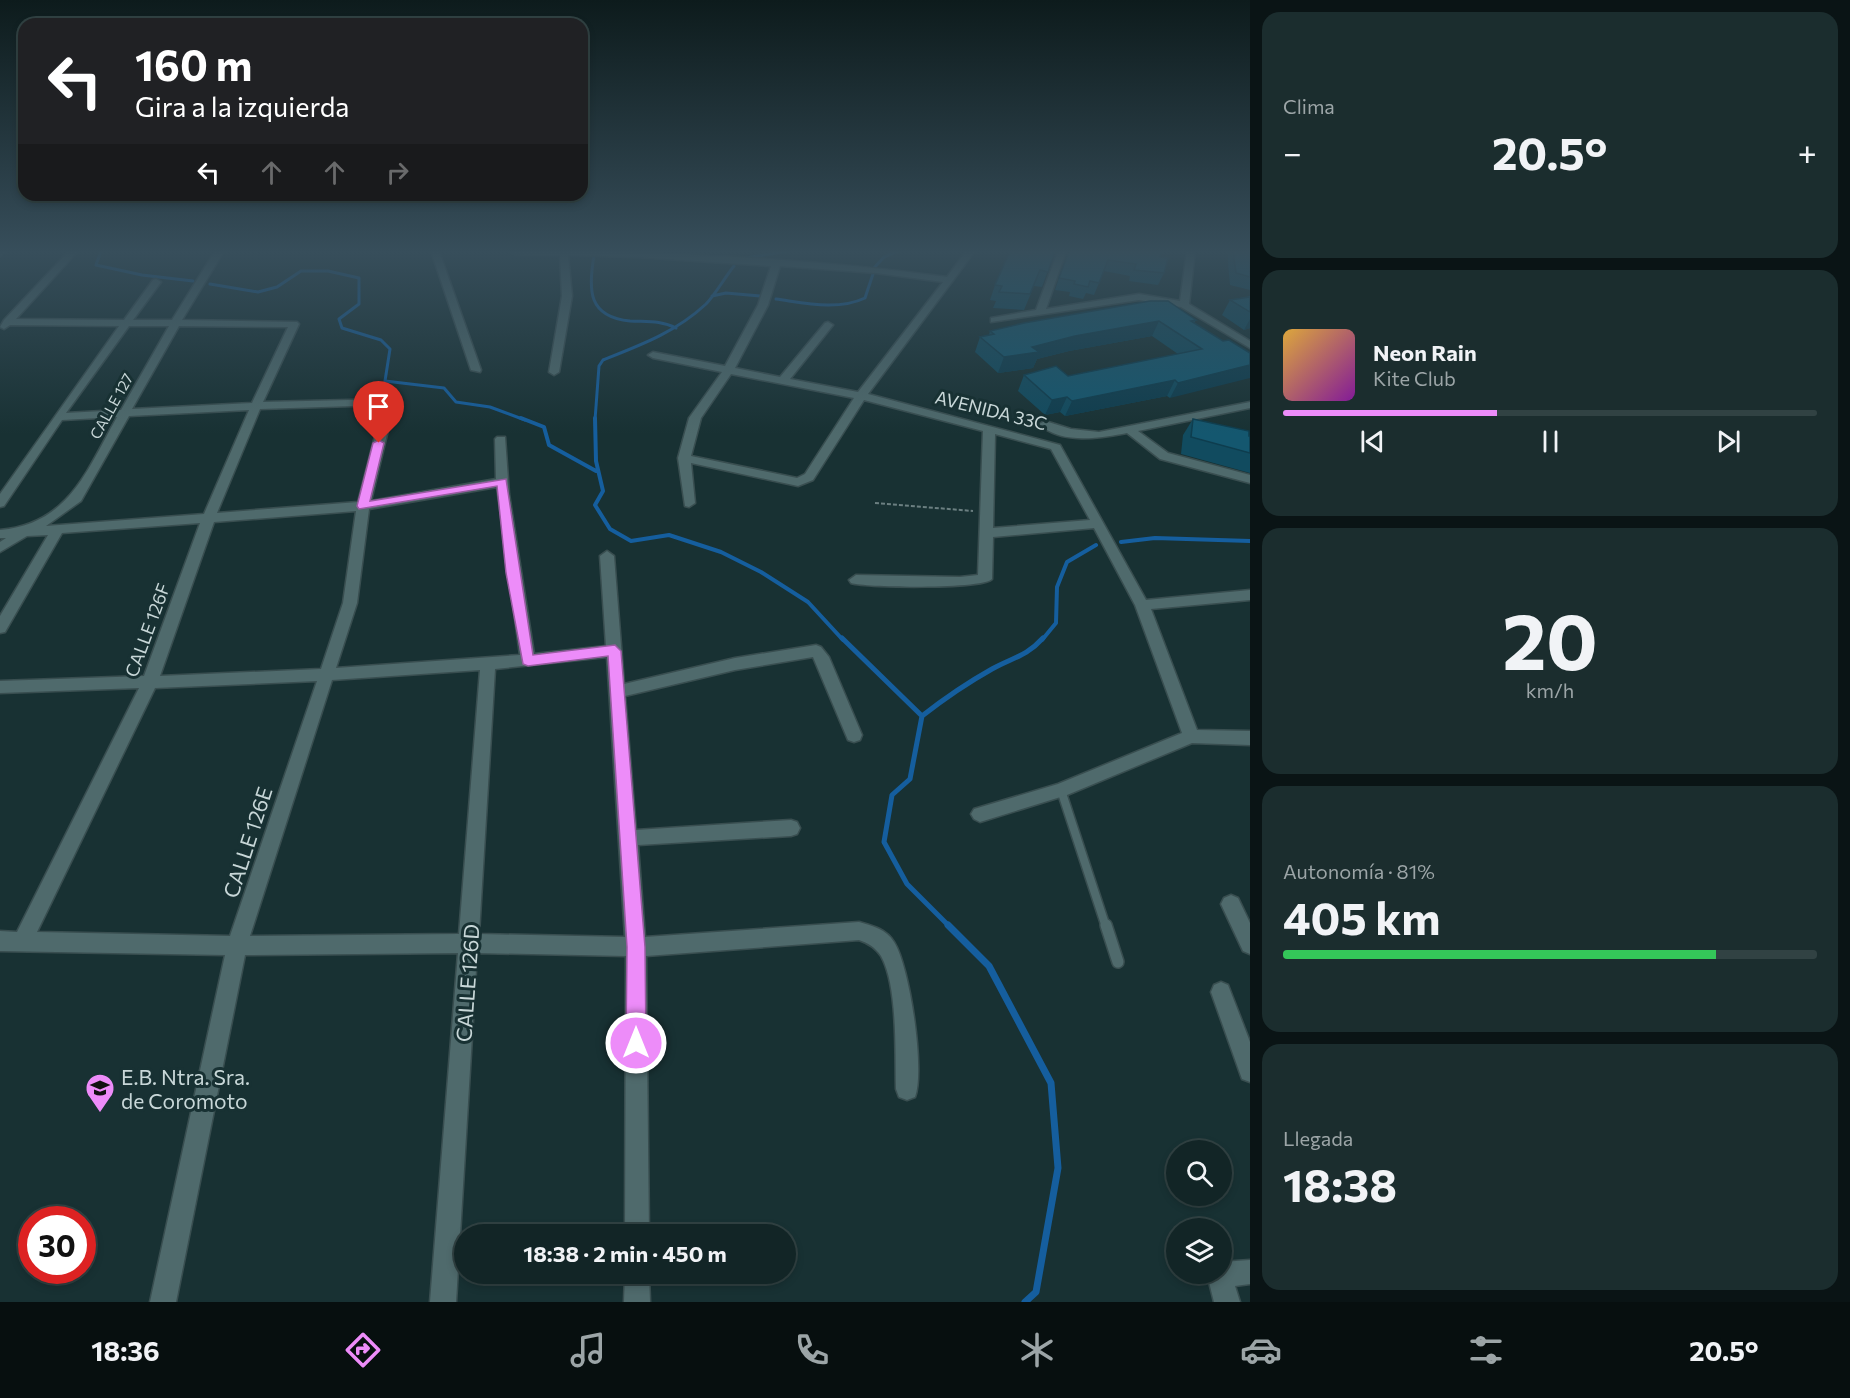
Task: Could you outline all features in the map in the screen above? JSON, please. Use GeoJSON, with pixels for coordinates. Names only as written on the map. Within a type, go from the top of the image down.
{"type":"FeatureCollection","features":[{"type":"Feature","properties":{"kind":"street"},"geometry":{"type":"LineString","coordinates":[[4,326],[17,312]]}},
{"type":"Feature","properties":{"kind":"street"},"geometry":{"type":"LineString","coordinates":[[0,503],[133,312]]}},
{"type":"Feature","properties":{"kind":"street","name":"CALLE 127"},"geometry":{"type":"LineString","coordinates":[[0,548],[50,519],[77,498],[183,312]]}},
{"type":"Feature","properties":{"kind":"street"},"geometry":{"type":"LineString","coordinates":[[456,312],[476,370]]}},
{"type":"Feature","properties":{"kind":"street"},"geometry":{"type":"LineString","coordinates":[[554,372],[564,312]]}},
{"type":"Feature","properties":{"kind":"street"},"geometry":{"type":"LineString","coordinates":[[690,503],[684,458],[696,418],[729,369],[759,312]]}},
{"type":"Feature","properties":{"kind":"street"},"geometry":{"type":"LineString","coordinates":[[684,458],[798,482],[809,477],[861,396],[924,312]]}},
{"type":"Feature","properties":{"kind":"street"},"geometry":{"type":"LineString","coordinates":[[994,320],[1048,312]]}},
{"type":"Feature","properties":{"kind":"street"},"geometry":{"type":"LineString","coordinates":[[1195,312],[1250,345]]}},
{"type":"Feature","properties":{"kind":"street"},"geometry":{"type":"LineString","coordinates":[[4,326],[175,324]]}},
{"type":"Feature","properties":{"kind":"street","name":"CALLE 126F"},"geometry":{"type":"LineString","coordinates":[[22,942],[150,682],[209,517],[294,324],[175,324]]}},
{"type":"Feature","properties":{"kind":"street"},"geometry":{"type":"LineString","coordinates":[[784,379],[828,325]]}},
{"type":"Feature","properties":{"kind":"street","name":"AVENIDA 33C"},"geometry":{"type":"LineString","coordinates":[[653,355],[861,396],[1056,447],[1142,605],[1191,736]]}},
{"type":"Feature","properties":{"kind":"street","name":"CALLE 126E"},"geometry":{"type":"LineString","coordinates":[[163,1302],[237,946],[350,603],[363,506],[390,401],[256,406]]}},
{"type":"Feature","properties":{"kind":"street"},"geometry":{"type":"LineString","coordinates":[[1045,424],[1060,432],[1099,435],[1250,405]]}},
{"type":"Feature","properties":{"kind":"street"},"geometry":{"type":"LineString","coordinates":[[58,417],[256,406]]}},
{"type":"Feature","properties":{"kind":"street"},"geometry":{"type":"LineString","coordinates":[[1129,429],[1164,456],[1250,479]]}},
{"type":"Feature","properties":{"kind":"street"},"geometry":{"type":"LineString","coordinates":[[856,580],[960,582],[985,579],[989,431]]}},
{"type":"Feature","properties":{"kind":"street"},"geometry":{"type":"LineString","coordinates":[[501,439],[502,482],[513,573],[528,661]]}},
{"type":"Feature","properties":{"kind":"street"},"geometry":{"type":"LineString","coordinates":[[0,534],[363,506],[502,482]]}},
{"type":"Feature","properties":{"kind":"street"},"geometry":{"type":"LineString","coordinates":[[987,533],[1097,524]]}},
{"type":"Feature","properties":{"kind":"street"},"geometry":{"type":"LineString","coordinates":[[0,628],[58,529]]}},
{"type":"Feature","properties":{"kind":"street"},"geometry":{"type":"LineString","coordinates":[[607,556],[636,947],[637,1224]]}},
{"type":"Feature","properties":{"kind":"street"},"geometry":{"type":"LineString","coordinates":[[1142,605],[1250,595]]}},
{"type":"Feature","properties":{"kind":"street"},"geometry":{"type":"LineString","coordinates":[[0,687],[326,673],[528,661],[615,651]]}},
{"type":"Feature","properties":{"kind":"street"},"geometry":{"type":"LineString","coordinates":[[618,692],[735,664],[816,651],[821,657],[854,735]]}},
{"type":"Feature","properties":{"kind":"street","name":"CALLE 126D"},"geometry":{"type":"LineString","coordinates":[[443,1302],[488,663]]}},
{"type":"Feature","properties":{"kind":"street"},"geometry":{"type":"LineString","coordinates":[[980,814],[1061,790],[1191,736],[1250,738]]}},
{"type":"Feature","properties":{"kind":"street"},"geometry":{"type":"LineString","coordinates":[[628,838],[791,828]]}},
{"type":"Feature","properties":{"kind":"street"},"geometry":{"type":"LineString","coordinates":[[1231,904],[1250,944]]}},
{"type":"Feature","properties":{"kind":"street"},"geometry":{"type":"LineString","coordinates":[[0,941],[237,946],[470,943],[636,947],[859,931],[878,937],[891,957],[901,983],[907,1089]]}},
{"type":"Feature","properties":{"kind":"street"},"geometry":{"type":"LineString","coordinates":[[1221,992],[1250,1071]]}},
{"type":"Feature","properties":{"kind":"street"},"geometry":{"type":"LineString","coordinates":[[1227,1302],[1219,1275],[1250,1272]]}},
{"type":"Feature","properties":{"kind":"street"},"geometry":{"type":"LineString","coordinates":[[637,1284],[637,1302]]}},
{"type":"Feature","properties":{"kind":"lane"},"geometry":{"type":"LineString","coordinates":[[1061,790],[1118,962]]}},
{"type":"Feature","properties":{"kind":"path"},"geometry":{"type":"LineString","coordinates":[[875,503],[987,512]]}},
{"type":"Feature","properties":{"kind":"building"},"geometry":{"type":"Polygon","coordinates":[[[1088,312],[1184,312],[1196,320],[1191,321],[1223,341],[1229,340],[1250,353],[1250,365],[1178,383],[1175,380],[1072,401],[1067,397],[1052,400],[1024,375],[1056,366],[1068,376],[1202,349],[1159,321],[1075,336],[1032,347],[1039,352],[1004,357],[980,337],[994,334],[990,331],[1088,312]]]}},
{"type":"Feature","properties":{"kind":"building"},"geometry":{"type":"Polygon","coordinates":[[[1193,419],[1249,431],[1250,453],[1191,437],[1193,419]]]}},
{"type":"Feature","properties":{"kind":"waterway"},"geometry":{"type":"LineString","coordinates":[[349,312],[339,319],[342,328],[381,340],[390,349],[385,381],[444,388],[456,402],[490,407],[525,420]]}},
{"type":"Feature","properties":{"kind":"waterway"},"geometry":{"type":"LineString","coordinates":[[603,312],[616,318],[674,327]]}},
{"type":"Feature","properties":{"kind":"waterway"},"geometry":{"type":"LineString","coordinates":[[674,327],[697,312]]}},
{"type":"Feature","properties":{"kind":"waterway"},"geometry":{"type":"LineString","coordinates":[[595,420],[599,366],[603,360],[674,327]]}},
{"type":"Feature","properties":{"kind":"waterway"},"geometry":{"type":"LineString","coordinates":[[521,418],[544,427],[549,445],[596,471]]}},
{"type":"Feature","properties":{"kind":"waterway"},"geometry":{"type":"LineString","coordinates":[[595,420],[596,461],[603,491],[595,505],[610,529],[631,541],[669,535],[721,552],[761,572],[808,602],[843,640]]}},
{"type":"Feature","properties":{"kind":"waterway"},"geometry":{"type":"LineString","coordinates":[[1121,542],[1155,538],[1250,541]]}},
{"type":"Feature","properties":{"kind":"waterway"},"geometry":{"type":"LineString","coordinates":[[1042,640],[1056,623],[1057,587],[1067,562],[1096,545]]}},
{"type":"Feature","properties":{"kind":"waterway"},"geometry":{"type":"LineString","coordinates":[[842,638],[922,716]]}},
{"type":"Feature","properties":{"kind":"waterway"},"geometry":{"type":"LineString","coordinates":[[922,716],[974,680],[1025,653],[1043,638]]}},
{"type":"Feature","properties":{"kind":"waterway"},"geometry":{"type":"LineString","coordinates":[[922,716],[910,779],[892,795],[884,842],[907,884],[989,966],[1051,1083],[1058,1168],[1036,1292],[1025,1302]]}},
{"type":"Feature","properties":{"kind":"place","name":"E.B. Ntra. Sra. de Coromoto"},"geometry":{"type":"Point","coordinates":[100,1114]}},
{"type":"Feature","properties":{"kind":"route"},"geometry":{"type":"LineString","coordinates":[[379,443],[363,506],[502,482],[513,573],[528,661],[615,651],[636,947],[636,1043]]}}]}
